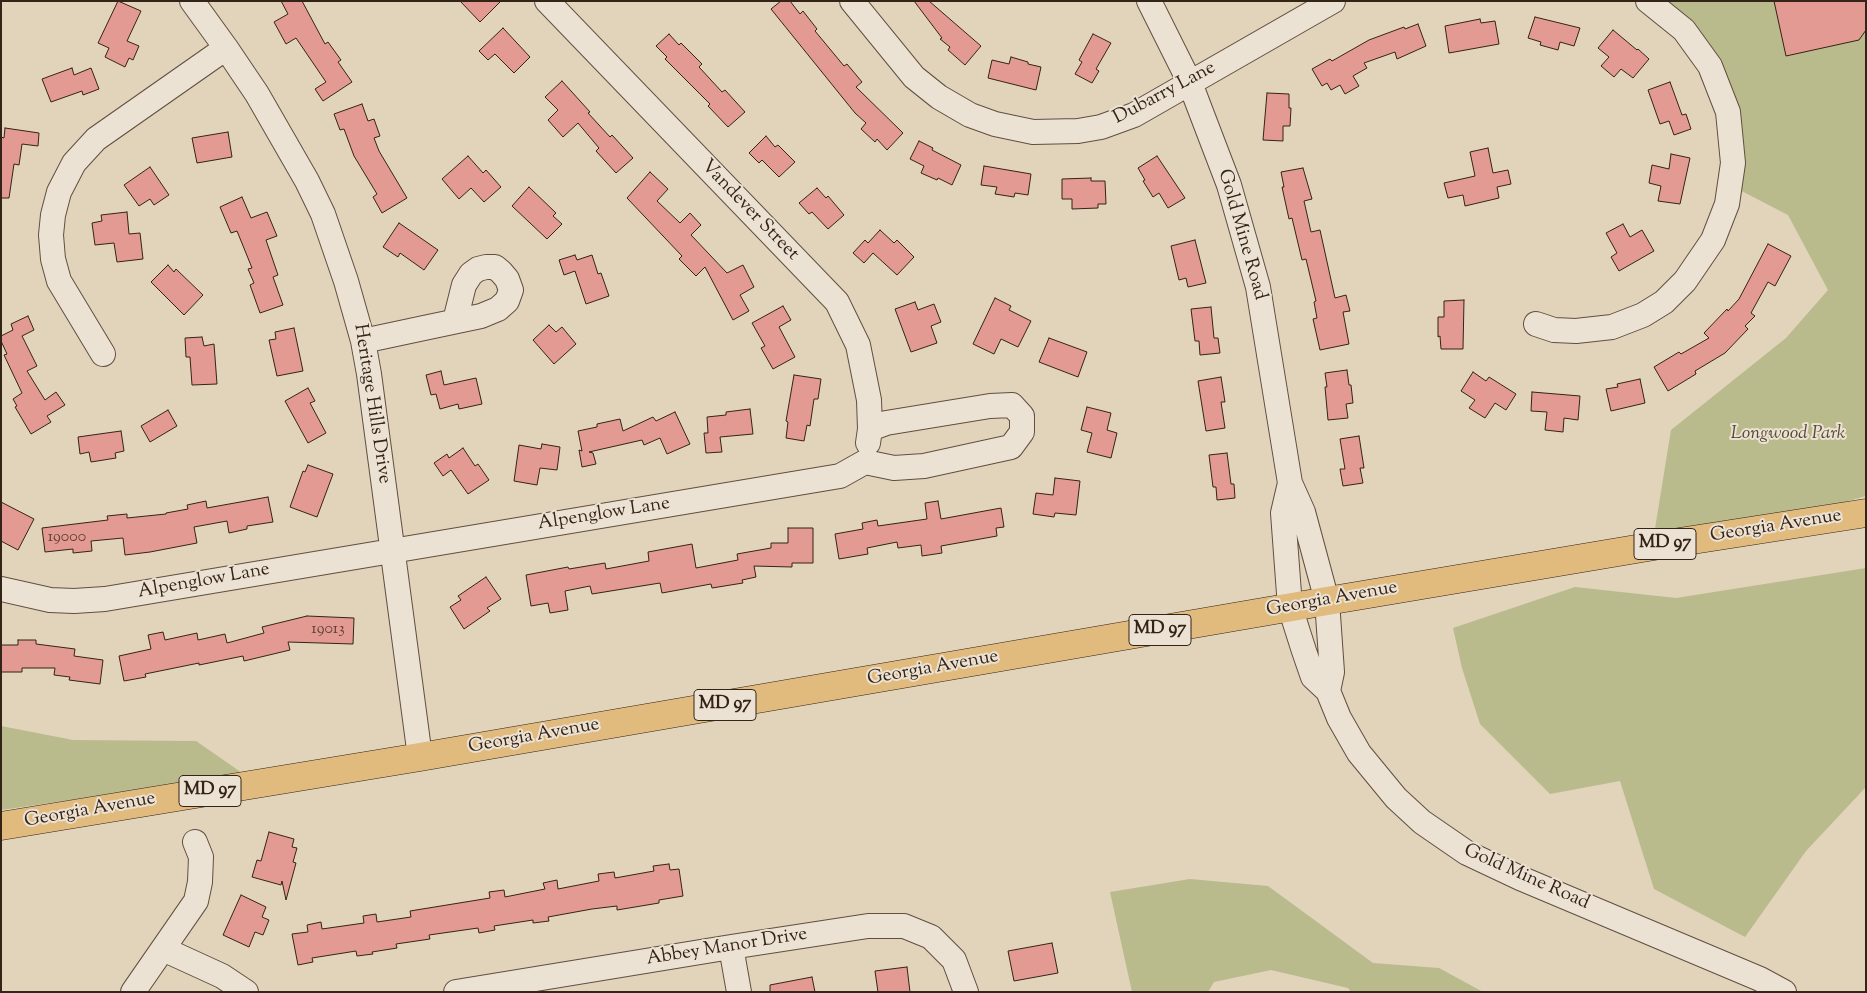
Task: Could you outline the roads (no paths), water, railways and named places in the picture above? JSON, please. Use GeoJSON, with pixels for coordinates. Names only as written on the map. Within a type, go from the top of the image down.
{"type":"FeatureCollection","features":[{"type":"Feature","properties":{"kind":"main road","name":"Georgia Avenue"},"geometry":{"type":"LineString","coordinates":[[1,826],[420,757],[1290,607],[1654,546],[1866,513]]}},
{"type":"Feature","properties":{"kind":"street","name":"Heritage Hills Drive"},"geometry":{"type":"LineString","coordinates":[[192,1],[226,48],[282,134],[323,214],[340,262],[363,341],[373,399],[420,757]]}},
{"type":"Feature","properties":{"kind":"street","name":"Vandever Street"},"geometry":{"type":"LineString","coordinates":[[546,1],[837,302],[858,344],[869,400],[870,429],[866,462]]}},
{"type":"Feature","properties":{"kind":"street","name":"Dubarry Lane"},"geometry":{"type":"LineString","coordinates":[[852,1],[914,76],[939,97],[970,115],[995,124],[1033,132],[1078,131],[1102,127],[1134,115],[1332,1]]}},
{"type":"Feature","properties":{"kind":"street","name":"Gold Mine Road"},"geometry":{"type":"LineString","coordinates":[[1149,1],[1190,83],[1229,185],[1258,286],[1290,483],[1303,512],[1327,601],[1332,672],[1328,691]]}},
{"type":"Feature","properties":{"kind":"street"},"geometry":{"type":"LineString","coordinates":[[1536,324],[1554,330],[1576,331],[1612,327],[1643,315],[1664,302],[1685,281],[1713,240],[1727,204],[1733,163],[1728,112],[1710,66],[1684,30],[1648,1]]}},
{"type":"Feature","properties":{"kind":"street"},"geometry":{"type":"LineString","coordinates":[[103,354],[59,281],[53,259],[51,236],[53,215],[59,192],[74,163],[96,139],[226,48]]}},
{"type":"Feature","properties":{"kind":"street"},"geometry":{"type":"LineString","coordinates":[[363,341],[455,321]]}},
{"type":"Feature","properties":{"kind":"street"},"geometry":{"type":"LineString","coordinates":[[866,462],[894,468],[924,466],[1011,447],[1022,432],[1022,416],[1012,405],[990,406],[886,423],[870,429]]}},
{"type":"Feature","properties":{"kind":"street","name":"Alpenglow Lane"},"geometry":{"type":"LineString","coordinates":[[1,589],[50,600],[105,599],[840,476],[866,462]]}},
{"type":"Feature","properties":{"kind":"street","name":"Gold Mine Road"},"geometry":{"type":"LineString","coordinates":[[1290,483],[1284,513],[1290,607],[1313,677],[1328,691],[1349,737],[1370,768],[1396,798],[1422,822],[1467,853],[1760,979],[1784,992]]}},
{"type":"Feature","properties":{"kind":"street"},"geometry":{"type":"LineString","coordinates":[[133,992],[196,901],[200,882],[201,857],[194,842]]}},
{"type":"Feature","properties":{"kind":"street","name":"Abbey Manor Drive"},"geometry":{"type":"LineString","coordinates":[[456,992],[868,926],[904,926],[931,937],[954,960],[966,992]]}},
{"type":"Feature","properties":{"kind":"street"},"geometry":{"type":"LineString","coordinates":[[731,947],[739,992]]}},
{"type":"Feature","properties":{"kind":"street"},"geometry":{"type":"LineString","coordinates":[[163,949],[222,976],[246,992]]}},
{"type":"Feature","properties":{"kind":"park label","name":"Longwood Park"},"geometry":{"type":"Point","coordinates":[1788,435]}}]}
